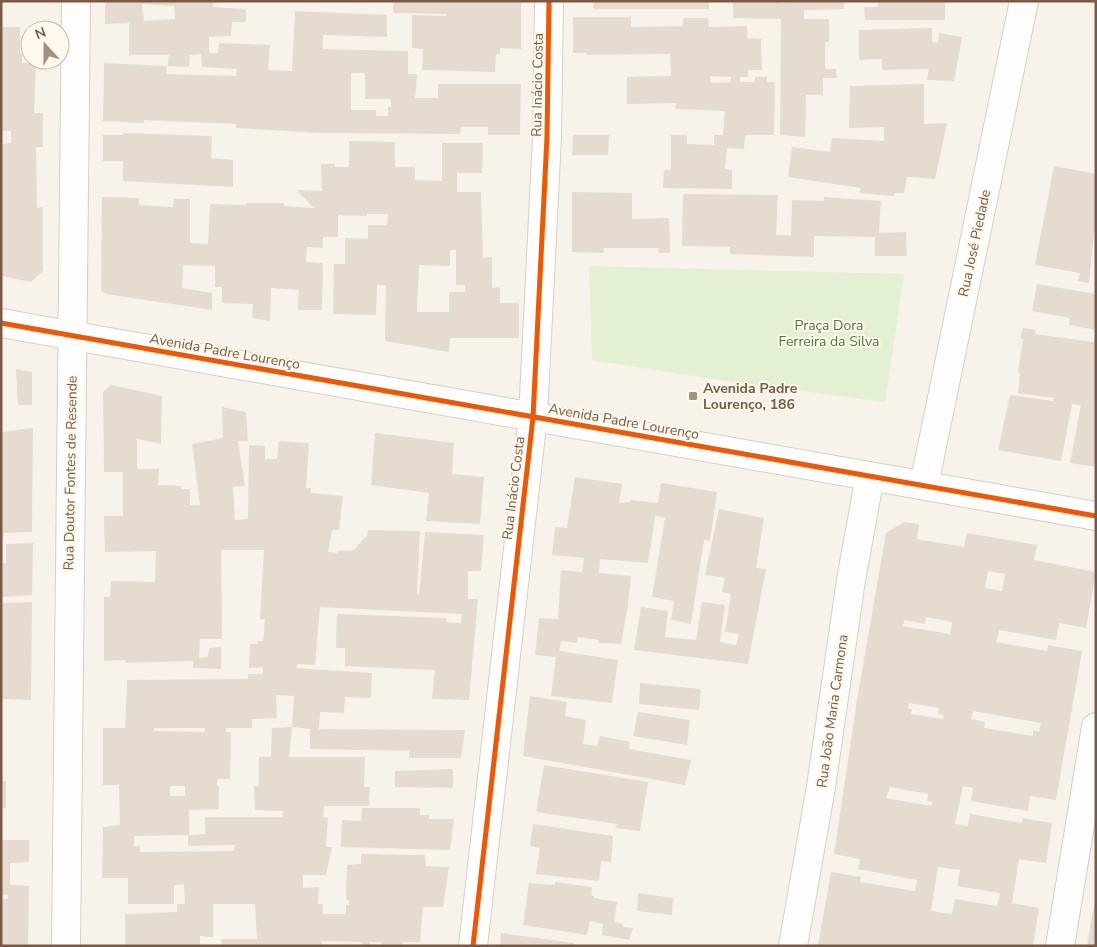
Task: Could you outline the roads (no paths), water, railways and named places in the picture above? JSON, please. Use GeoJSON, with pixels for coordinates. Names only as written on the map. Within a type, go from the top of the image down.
{"type":"FeatureCollection","features":[{"type":"Feature","properties":{"kind":"street","name":"Rua Doutor Fontes de Resende"},"geometry":{"type":"LineString","coordinates":[[66,946],[76,1]]}},
{"type":"Feature","properties":{"kind":"street","name":"Rua Inácio Costa"},"geometry":{"type":"LineString","coordinates":[[473,946],[533,417],[547,137],[549,1]]}},
{"type":"Feature","properties":{"kind":"street","name":"Rua José Piedade"},"geometry":{"type":"LineString","coordinates":[[924,485],[1024,1]]}},
{"type":"Feature","properties":{"kind":"street","name":"Avenida Padre Lourenço"},"geometry":{"type":"LineString","coordinates":[[1,323],[1096,516]]}},
{"type":"Feature","properties":{"kind":"street","name":"Rua João Maria Carmona"},"geometry":{"type":"LineString","coordinates":[[793,946],[821,787],[851,580],[870,476]]}},
{"type":"Feature","properties":{"kind":"street"},"geometry":{"type":"LineString","coordinates":[[1060,946],[1096,727]]}},
{"type":"Feature","properties":{"kind":"place","name":"Avenida Padre Lourenço, 186"},"geometry":{"type":"Point","coordinates":[693,396]}},
{"type":"Feature","properties":{"kind":"park label","name":"Praça Dora Ferreira da Silva"},"geometry":{"type":"Point","coordinates":[829,334]}}]}
